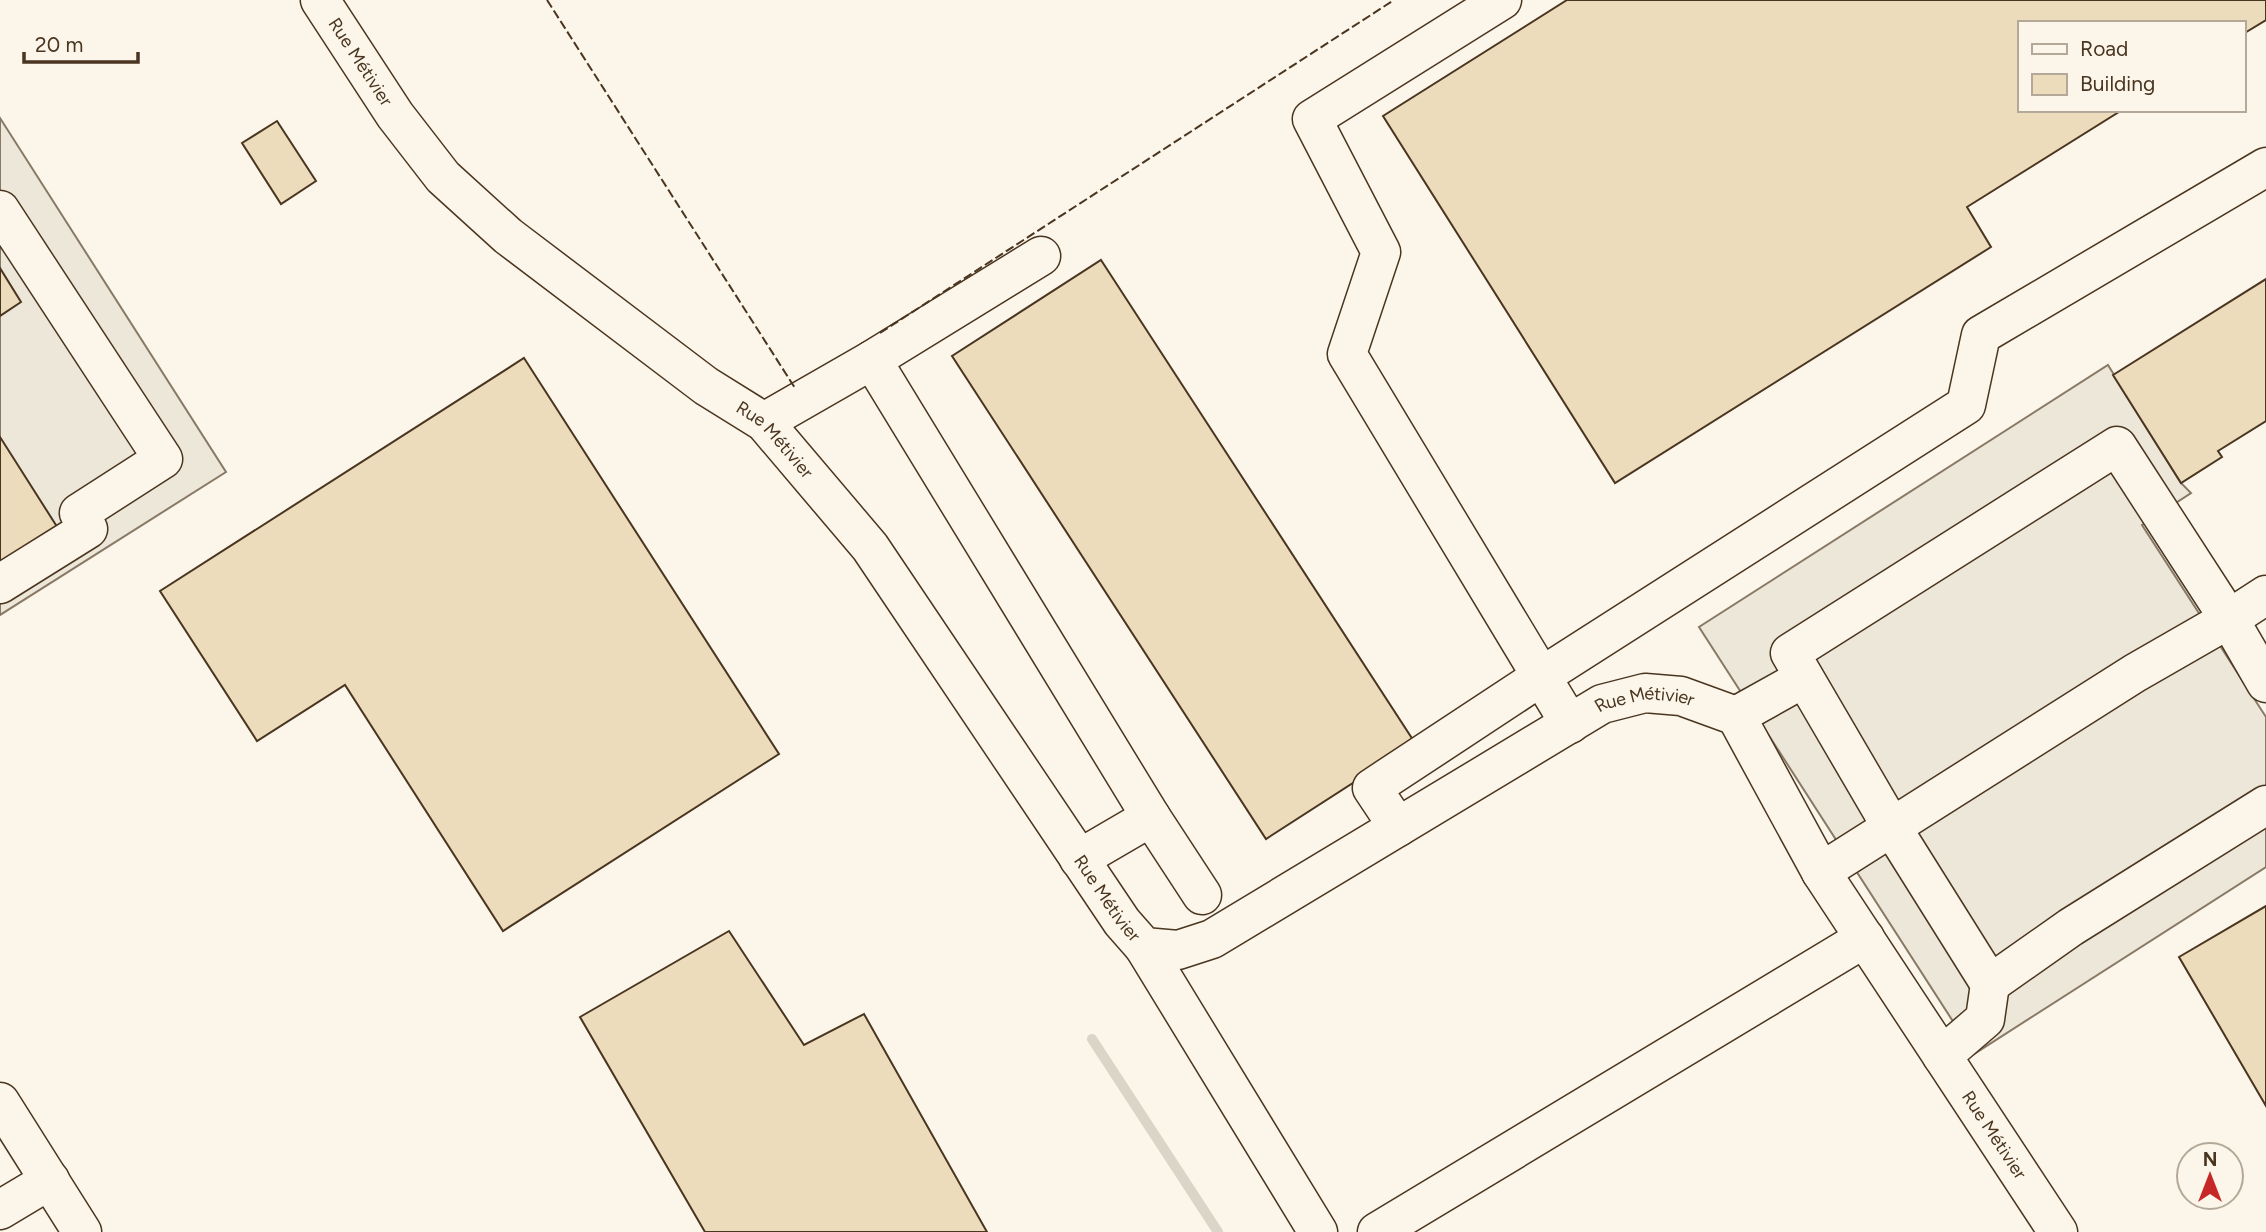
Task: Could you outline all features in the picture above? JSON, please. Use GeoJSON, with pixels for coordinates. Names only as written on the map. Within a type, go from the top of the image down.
{"type":"FeatureCollection","features":[{"type":"Feature","properties":{"kind":"street","name":"Rue Métivier"},"geometry":{"type":"LineString","coordinates":[[320,0],[395,115],[443,177],[508,236],[706,386],[764,422],[870,547],[1122,922],[1144,947],[1178,950],[1212,939],[1602,704],[1645,693],[1681,696],[1736,716],[1821,872],[2058,1232]]}},
{"type":"Feature","properties":{"kind":"street"},"geometry":{"type":"LineString","coordinates":[[1502,0],[1312,119],[1381,252],[1347,354],[1570,724]]}},
{"type":"Feature","properties":{"kind":"street"},"geometry":{"type":"LineString","coordinates":[[1398,827],[1372,788],[1966,405],[1981,335],[2266,167]]}},
{"type":"Feature","properties":{"kind":"street"},"geometry":{"type":"LineString","coordinates":[[0,209],[163,459],[79,513],[88,529],[0,584]]}},
{"type":"Feature","properties":{"kind":"street"},"geometry":{"type":"LineString","coordinates":[[764,422],[872,360],[1041,256]]}},
{"type":"Feature","properties":{"kind":"street"},"geometry":{"type":"LineString","coordinates":[[872,360],[1202,895]]}},
{"type":"Feature","properties":{"kind":"street"},"geometry":{"type":"LineString","coordinates":[[1942,1056],[1985,1019],[1990,984],[1891,826],[1790,653],[2117,446],[2229,620],[2266,683]]}},
{"type":"Feature","properties":{"kind":"street"},"geometry":{"type":"LineString","coordinates":[[1821,872],[2135,673],[2229,620],[2266,595]]}},
{"type":"Feature","properties":{"kind":"street"},"geometry":{"type":"LineString","coordinates":[[1736,716],[1804,678]]}},
{"type":"Feature","properties":{"kind":"street"},"geometry":{"type":"LineString","coordinates":[[1990,984],[2071,927],[2266,806]]}},
{"type":"Feature","properties":{"kind":"street"},"geometry":{"type":"LineString","coordinates":[[1079,859],[1152,817]]}},
{"type":"Feature","properties":{"kind":"street"},"geometry":{"type":"LineString","coordinates":[[1377,1232],[1865,938]]}},
{"type":"Feature","properties":{"kind":"street"},"geometry":{"type":"LineString","coordinates":[[1144,947],[1318,1232]]}},
{"type":"Feature","properties":{"kind":"street"},"geometry":{"type":"LineString","coordinates":[[0,1102],[82,1232]]}},
{"type":"Feature","properties":{"kind":"street"},"geometry":{"type":"LineString","coordinates":[[0,1210],[50,1180]]}},
{"type":"Feature","properties":{"kind":"shaded area"},"geometry":{"type":"Polygon","coordinates":[[[0,118],[226,472],[0,615],[0,118]]]}},
{"type":"Feature","properties":{"kind":"shaded area"},"geometry":{"type":"Polygon","coordinates":[[[2108,365],[2181,483],[2191,493],[2142,525],[2266,717],[2266,867],[1974,1054],[1699,627],[2108,365]]]}},
{"type":"Feature","properties":{"kind":"building"},"geometry":{"type":"Polygon","coordinates":[[[1567,0],[2266,0],[2266,20],[2245,33],[2245,21],[2018,21],[2018,112],[2119,112],[1967,207],[1991,247],[1615,483],[1383,116],[1567,0]]]}},
{"type":"Feature","properties":{"kind":"building"},"geometry":{"type":"Polygon","coordinates":[[[277,121],[316,181],[281,204],[242,143],[277,121]]]}},
{"type":"Feature","properties":{"kind":"building"},"geometry":{"type":"Polygon","coordinates":[[[1101,260],[1415,743],[1266,839],[952,356],[1101,260]]]}},
{"type":"Feature","properties":{"kind":"building"},"geometry":{"type":"Polygon","coordinates":[[[0,268],[21,302],[0,316],[0,268]]]}},
{"type":"Feature","properties":{"kind":"building"},"geometry":{"type":"Polygon","coordinates":[[[2266,279],[2266,421],[2218,451],[2222,457],[2181,483],[2113,375],[2266,279]]]}},
{"type":"Feature","properties":{"kind":"building"},"geometry":{"type":"Polygon","coordinates":[[[524,358],[779,754],[503,931],[345,685],[257,741],[160,591],[524,358]]]}},
{"type":"Feature","properties":{"kind":"building"},"geometry":{"type":"Polygon","coordinates":[[[0,437],[61,533],[0,571],[0,437]]]}},
{"type":"Feature","properties":{"kind":"building"},"geometry":{"type":"Polygon","coordinates":[[[2266,906],[2266,1106],[2179,957],[2266,906]]]}},
{"type":"Feature","properties":{"kind":"building"},"geometry":{"type":"Polygon","coordinates":[[[729,931],[804,1045],[864,1014],[987,1232],[705,1232],[580,1017],[729,931]]]}},
{"type":"Feature","properties":{"kind":"waterway"},"geometry":{"type":"LineString","coordinates":[[1092,1039],[1218,1232]]}},
{"type":"Feature","properties":{"kind":"fence"},"geometry":{"type":"LineString","coordinates":[[547,0],[795,388]]}},
{"type":"Feature","properties":{"kind":"fence"},"geometry":{"type":"LineString","coordinates":[[880,333],[1394,0]]}}]}
